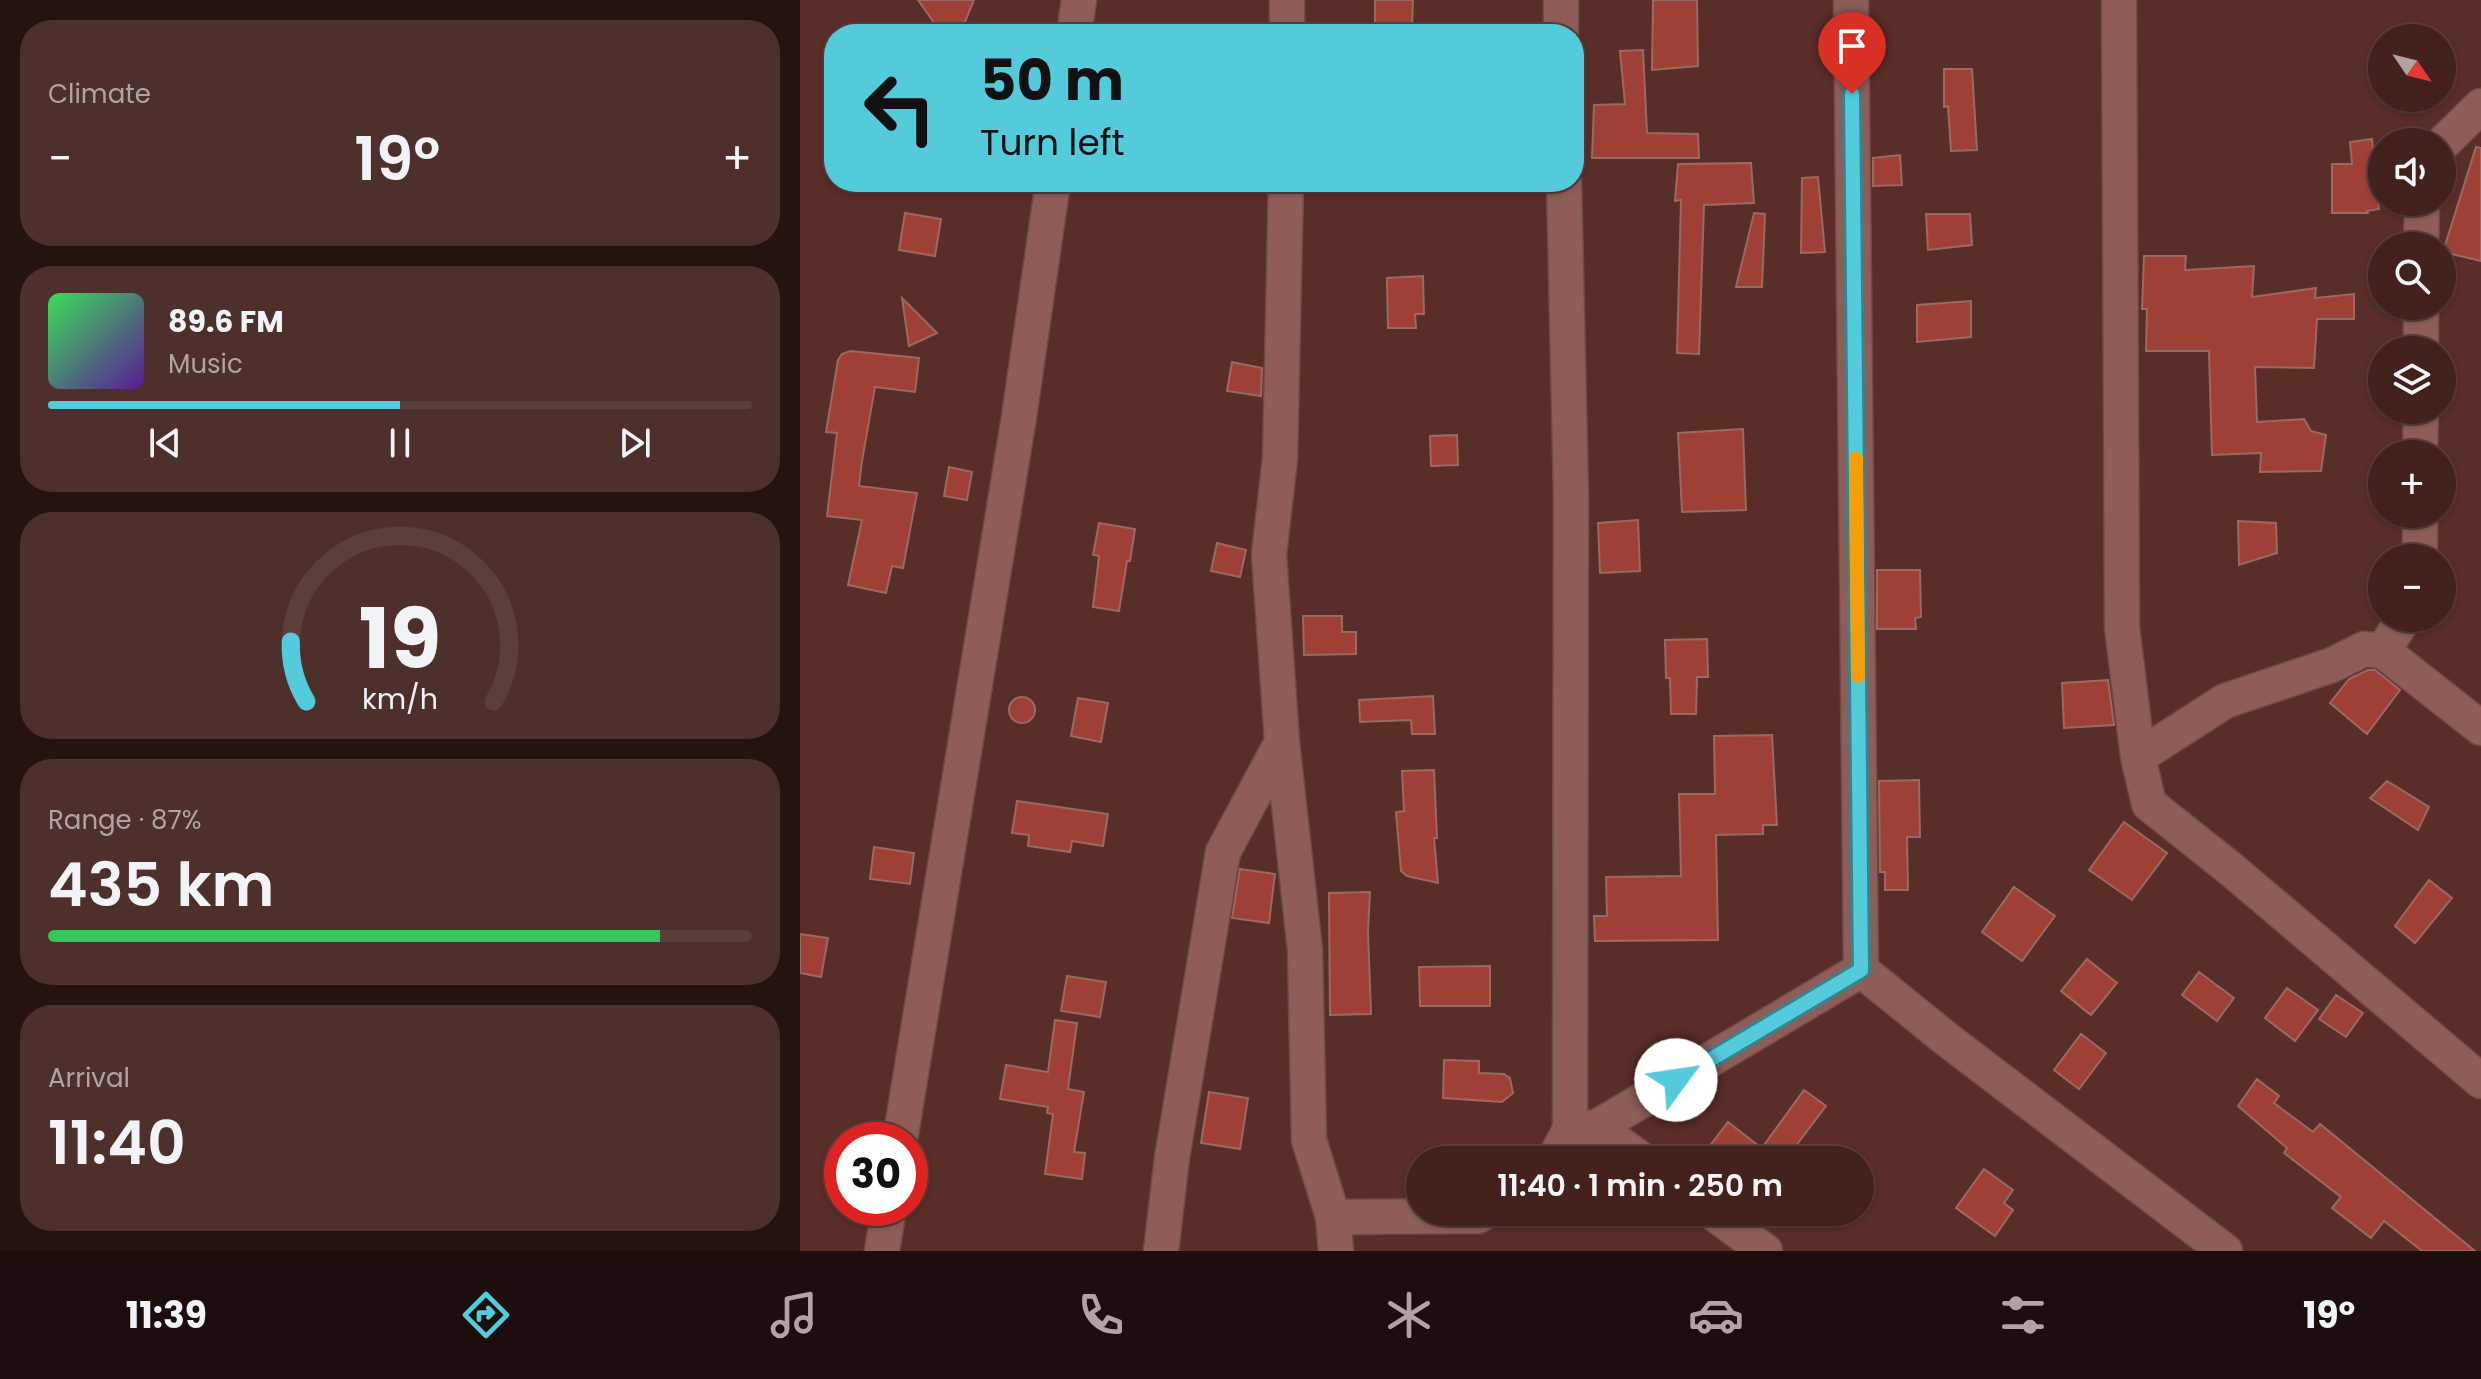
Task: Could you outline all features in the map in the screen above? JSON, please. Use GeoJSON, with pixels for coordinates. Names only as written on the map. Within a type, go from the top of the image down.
{"type":"FeatureCollection","features":[{"type":"Feature","properties":{"kind":"street"},"geometry":{"type":"LineString","coordinates":[[1075,24],[1079,0]]}},
{"type":"Feature","properties":{"kind":"street"},"geometry":{"type":"LineString","coordinates":[[1287,0],[1287,24]]}},
{"type":"Feature","properties":{"kind":"street"},"geometry":{"type":"LineString","coordinates":[[1561,0],[1561,24]]}},
{"type":"Feature","properties":{"kind":"street"},"geometry":{"type":"LineString","coordinates":[[1851,0],[1861,970]]}},
{"type":"Feature","properties":{"kind":"street"},"geometry":{"type":"LineString","coordinates":[[2119,0],[2122,627],[2138,757],[2149,804],[2244,880],[2481,1081]]}},
{"type":"Feature","properties":{"kind":"street"},"geometry":{"type":"LineString","coordinates":[[2456,130],[2481,106]]}},
{"type":"Feature","properties":{"kind":"street"},"geometry":{"type":"LineString","coordinates":[[903,1122],[1019,417],[1052,192]]}},
{"type":"Feature","properties":{"kind":"street"},"geometry":{"type":"LineString","coordinates":[[1286,192],[1280,459],[1269,554],[1282,742],[1305,950],[1309,1140],[1333,1217],[1336,1251]]}},
{"type":"Feature","properties":{"kind":"street"},"geometry":{"type":"LineString","coordinates":[[1564,192],[1584,1128]]}},
{"type":"Feature","properties":{"kind":"street"},"geometry":{"type":"LineString","coordinates":[[2383,651],[2395,632]]}},
{"type":"Feature","properties":{"kind":"street"},"geometry":{"type":"LineString","coordinates":[[2138,757],[2225,701],[2332,665],[2364,649],[2383,651],[2481,728]]}},
{"type":"Feature","properties":{"kind":"street"},"geometry":{"type":"LineString","coordinates":[[1161,1251],[1172,1158],[1223,852],[1282,742]]}},
{"type":"Feature","properties":{"kind":"street"},"geometry":{"type":"LineString","coordinates":[[1567,1146],[1584,1128],[1861,970]]}},
{"type":"Feature","properties":{"kind":"street"},"geometry":{"type":"LineString","coordinates":[[1861,970],[1949,1041],[2225,1251]]}},
{"type":"Feature","properties":{"kind":"street"},"geometry":{"type":"LineString","coordinates":[[1584,1128],[1617,1146]]}},
{"type":"Feature","properties":{"kind":"street"},"geometry":{"type":"LineString","coordinates":[[1333,1217],[1406,1216]]}},
{"type":"Feature","properties":{"kind":"street"},"geometry":{"type":"LineString","coordinates":[[882,1251],[886,1226]]}},
{"type":"Feature","properties":{"kind":"street"},"geometry":{"type":"LineString","coordinates":[[1731,1226],[1765,1251]]}},
{"type":"Feature","properties":{"kind":"building"},"geometry":{"type":"Polygon","coordinates":[[[918,0],[974,0],[964,24],[935,24],[918,0]]]}},
{"type":"Feature","properties":{"kind":"building"},"geometry":{"type":"Polygon","coordinates":[[[1375,0],[1413,0],[1412,24],[1375,24],[1375,0]]]}},
{"type":"Feature","properties":{"kind":"building"},"geometry":{"type":"Polygon","coordinates":[[[1653,0],[1697,0],[1698,66],[1652,70],[1653,0]]]}},
{"type":"Feature","properties":{"kind":"building"},"geometry":{"type":"Polygon","coordinates":[[[1643,50],[1647,133],[1698,134],[1699,158],[1592,158],[1594,105],[1625,104],[1620,51],[1643,50]]]}},
{"type":"Feature","properties":{"kind":"building"},"geometry":{"type":"Polygon","coordinates":[[[1944,69],[1972,69],[1977,150],[1951,151],[1948,106],[1944,107],[1944,69]]]}},
{"type":"Feature","properties":{"kind":"building"},"geometry":{"type":"Polygon","coordinates":[[[2368,140],[2368,213],[2332,213],[2332,164],[2352,164],[2350,142],[2368,140]]]}},
{"type":"Feature","properties":{"kind":"building"},"geometry":{"type":"Polygon","coordinates":[[[2476,147],[2481,148],[2481,261],[2456,255],[2456,232],[2449,232],[2476,147]]]}},
{"type":"Feature","properties":{"kind":"building"},"geometry":{"type":"Polygon","coordinates":[[[1900,155],[1902,185],[1873,186],[1873,158],[1900,155]]]}},
{"type":"Feature","properties":{"kind":"building"},"geometry":{"type":"Polygon","coordinates":[[[1751,163],[1754,203],[1704,205],[1699,354],[1677,353],[1681,200],[1675,201],[1678,164],[1751,163]]]}},
{"type":"Feature","properties":{"kind":"building"},"geometry":{"type":"Polygon","coordinates":[[[1818,177],[1825,252],[1801,253],[1802,178],[1818,177]]]}},
{"type":"Feature","properties":{"kind":"building"},"geometry":{"type":"Polygon","coordinates":[[[905,213],[941,219],[935,256],[899,250],[905,213]]]}},
{"type":"Feature","properties":{"kind":"building"},"geometry":{"type":"Polygon","coordinates":[[[1754,213],[1765,214],[1762,287],[1736,287],[1754,213]]]}},
{"type":"Feature","properties":{"kind":"building"},"geometry":{"type":"Polygon","coordinates":[[[1926,214],[1970,214],[1972,245],[1928,250],[1926,214]]]}},
{"type":"Feature","properties":{"kind":"building"},"geometry":{"type":"Polygon","coordinates":[[[2144,256],[2186,256],[2185,270],[2254,266],[2252,297],[2316,288],[2315,298],[2354,294],[2354,319],[2317,319],[2314,368],[2255,367],[2257,422],[2304,419],[2311,431],[2326,435],[2321,471],[2260,472],[2261,453],[2212,455],[2209,351],[2146,351],[2147,309],[2142,309],[2144,256]]]}},
{"type":"Feature","properties":{"kind":"building"},"geometry":{"type":"Polygon","coordinates":[[[1423,276],[1424,314],[1415,314],[1416,328],[1388,328],[1387,278],[1423,276]]]}},
{"type":"Feature","properties":{"kind":"building"},"geometry":{"type":"Polygon","coordinates":[[[902,298],[937,333],[909,346],[902,298]]]}},
{"type":"Feature","properties":{"kind":"building"},"geometry":{"type":"Polygon","coordinates":[[[1971,301],[1971,337],[1917,342],[1917,305],[1971,301]]]}},
{"type":"Feature","properties":{"kind":"building"},"geometry":{"type":"Polygon","coordinates":[[[850,351],[919,358],[915,392],[875,387],[862,461],[859,486],[917,493],[903,568],[892,566],[886,593],[848,585],[862,520],[827,516],[837,433],[826,432],[838,360],[850,351]]]}},
{"type":"Feature","properties":{"kind":"building"},"geometry":{"type":"Polygon","coordinates":[[[1232,362],[1262,368],[1261,396],[1227,391],[1232,362]]]}},
{"type":"Feature","properties":{"kind":"building"},"geometry":{"type":"Polygon","coordinates":[[[1743,429],[1746,510],[1682,512],[1678,433],[1743,429]]]}},
{"type":"Feature","properties":{"kind":"building"},"geometry":{"type":"Polygon","coordinates":[[[1457,435],[1458,465],[1431,466],[1430,436],[1457,435]]]}},
{"type":"Feature","properties":{"kind":"building"},"geometry":{"type":"Polygon","coordinates":[[[949,467],[972,472],[967,500],[944,496],[949,467]]]}},
{"type":"Feature","properties":{"kind":"building"},"geometry":{"type":"Polygon","coordinates":[[[1638,520],[1640,571],[1600,573],[1598,523],[1638,520]]]}},
{"type":"Feature","properties":{"kind":"building"},"geometry":{"type":"Polygon","coordinates":[[[2238,521],[2276,523],[2277,553],[2239,565],[2238,521]]]}},
{"type":"Feature","properties":{"kind":"building"},"geometry":{"type":"Polygon","coordinates":[[[1099,523],[1135,529],[1119,611],[1093,607],[1099,556],[1093,555],[1099,523]]]}},
{"type":"Feature","properties":{"kind":"building"},"geometry":{"type":"Polygon","coordinates":[[[1217,543],[1246,550],[1240,577],[1211,571],[1217,543]]]}},
{"type":"Feature","properties":{"kind":"building"},"geometry":{"type":"Polygon","coordinates":[[[1877,570],[1920,570],[1921,617],[1915,618],[1916,629],[1877,629],[1877,570]]]}},
{"type":"Feature","properties":{"kind":"building"},"geometry":{"type":"Polygon","coordinates":[[[1303,616],[1342,616],[1342,632],[1356,632],[1356,654],[1304,655],[1303,616]]]}},
{"type":"Feature","properties":{"kind":"building"},"geometry":{"type":"Polygon","coordinates":[[[1707,639],[1708,677],[1697,677],[1696,714],[1671,714],[1665,640],[1707,639]]]}},
{"type":"Feature","properties":{"kind":"building"},"geometry":{"type":"Polygon","coordinates":[[[2375,670],[2400,690],[2367,734],[2330,703],[2349,679],[2375,670]]]}},
{"type":"Feature","properties":{"kind":"building"},"geometry":{"type":"Polygon","coordinates":[[[2108,680],[2114,725],[2064,728],[2062,683],[2108,680]]]}},
{"type":"Feature","properties":{"kind":"building"},"geometry":{"type":"Polygon","coordinates":[[[1433,696],[1435,734],[1412,734],[1411,720],[1360,722],[1359,700],[1433,696]]]}},
{"type":"Feature","properties":{"kind":"building"},"geometry":{"type":"Polygon","coordinates":[[[1022,697],[1031,701],[1035,710],[1031,719],[1022,723],[1013,719],[1009,710],[1013,701],[1022,697]]]}},
{"type":"Feature","properties":{"kind":"building"},"geometry":{"type":"Polygon","coordinates":[[[1078,698],[1108,703],[1101,742],[1071,736],[1078,698]]]}},
{"type":"Feature","properties":{"kind":"building"},"geometry":{"type":"Polygon","coordinates":[[[1772,735],[1777,825],[1763,825],[1763,834],[1716,835],[1718,940],[1595,941],[1594,916],[1607,916],[1606,877],[1681,876],[1679,794],[1715,794],[1714,736],[1772,735]]]}},
{"type":"Feature","properties":{"kind":"building"},"geometry":{"type":"Polygon","coordinates":[[[1434,770],[1437,838],[1434,838],[1438,883],[1407,876],[1401,871],[1396,812],[1404,811],[1402,771],[1434,770]]]}},
{"type":"Feature","properties":{"kind":"building"},"geometry":{"type":"Polygon","coordinates":[[[1919,780],[1920,837],[1907,837],[1908,890],[1885,890],[1885,872],[1880,872],[1879,781],[1919,780]]]}},
{"type":"Feature","properties":{"kind":"building"},"geometry":{"type":"Polygon","coordinates":[[[2387,781],[2429,807],[2418,830],[2370,798],[2387,781]]]}},
{"type":"Feature","properties":{"kind":"building"},"geometry":{"type":"Polygon","coordinates":[[[1017,801],[1108,814],[1103,846],[1072,841],[1070,852],[1028,846],[1029,835],[1012,833],[1017,801]]]}},
{"type":"Feature","properties":{"kind":"building"},"geometry":{"type":"Polygon","coordinates":[[[2124,822],[2167,853],[2132,900],[2089,870],[2124,822]]]}},
{"type":"Feature","properties":{"kind":"building"},"geometry":{"type":"Polygon","coordinates":[[[874,847],[914,853],[910,884],[870,879],[874,847]]]}},
{"type":"Feature","properties":{"kind":"building"},"geometry":{"type":"Polygon","coordinates":[[[1240,869],[1275,874],[1269,923],[1232,918],[1240,869]]]}},
{"type":"Feature","properties":{"kind":"building"},"geometry":{"type":"Polygon","coordinates":[[[2429,880],[2452,898],[2415,943],[2395,926],[2429,880]]]}},
{"type":"Feature","properties":{"kind":"building"},"geometry":{"type":"Polygon","coordinates":[[[2014,887],[2055,916],[2022,961],[1982,932],[2014,887]]]}},
{"type":"Feature","properties":{"kind":"building"},"geometry":{"type":"Polygon","coordinates":[[[1370,892],[1371,1014],[1330,1015],[1329,893],[1370,892]]]}},
{"type":"Feature","properties":{"kind":"building"},"geometry":{"type":"Polygon","coordinates":[[[800,934],[828,938],[821,977],[800,973],[800,934]]]}},
{"type":"Feature","properties":{"kind":"building"},"geometry":{"type":"Polygon","coordinates":[[[2087,959],[2117,983],[2091,1015],[2061,991],[2087,959]]]}},
{"type":"Feature","properties":{"kind":"building"},"geometry":{"type":"Polygon","coordinates":[[[1490,966],[1490,1006],[1420,1006],[1419,967],[1490,966]]]}},
{"type":"Feature","properties":{"kind":"building"},"geometry":{"type":"Polygon","coordinates":[[[2199,972],[2234,998],[2217,1021],[2182,995],[2199,972]]]}},
{"type":"Feature","properties":{"kind":"building"},"geometry":{"type":"Polygon","coordinates":[[[1067,976],[1106,982],[1100,1017],[1061,1011],[1067,976]]]}},
{"type":"Feature","properties":{"kind":"building"},"geometry":{"type":"Polygon","coordinates":[[[2287,988],[2318,1010],[2295,1041],[2265,1018],[2287,988]]]}},
{"type":"Feature","properties":{"kind":"building"},"geometry":{"type":"Polygon","coordinates":[[[2336,995],[2363,1013],[2346,1037],[2319,1019],[2336,995]]]}},
{"type":"Feature","properties":{"kind":"building"},"geometry":{"type":"Polygon","coordinates":[[[1055,1020],[1077,1023],[1068,1089],[1084,1092],[1074,1152],[1085,1153],[1082,1179],[1045,1174],[1053,1114],[1047,1113],[1048,1107],[1000,1099],[1006,1065],[1048,1072],[1055,1020]]]}},
{"type":"Feature","properties":{"kind":"building"},"geometry":{"type":"Polygon","coordinates":[[[2081,1034],[2106,1053],[2079,1089],[2054,1070],[2081,1034]]]}},
{"type":"Feature","properties":{"kind":"building"},"geometry":{"type":"Polygon","coordinates":[[[1444,1060],[1479,1061],[1479,1073],[1504,1074],[1510,1078],[1513,1093],[1502,1102],[1443,1098],[1444,1060]]]}},
{"type":"Feature","properties":{"kind":"building"},"geometry":{"type":"Polygon","coordinates":[[[2257,1079],[2279,1096],[2274,1103],[2313,1132],[2320,1124],[2475,1251],[2422,1251],[2384,1221],[2371,1238],[2332,1208],[2341,1197],[2284,1153],[2287,1148],[2238,1106],[2257,1079]]]}},
{"type":"Feature","properties":{"kind":"building"},"geometry":{"type":"Polygon","coordinates":[[[1804,1090],[1826,1106],[1796,1146],[1764,1145],[1804,1090]]]}},
{"type":"Feature","properties":{"kind":"building"},"geometry":{"type":"Polygon","coordinates":[[[1209,1092],[1248,1098],[1240,1149],[1201,1143],[1209,1092]]]}},
{"type":"Feature","properties":{"kind":"building"},"geometry":{"type":"Polygon","coordinates":[[[1728,1122],[1759,1146],[1710,1146],[1728,1122]]]}},
{"type":"Feature","properties":{"kind":"building"},"geometry":{"type":"Polygon","coordinates":[[[1984,1169],[2013,1190],[2004,1203],[2013,1210],[1995,1236],[1956,1208],[1984,1169]]]}},
{"type":"Feature","properties":{"kind":"slow traffic"},"geometry":{"type":"LineString","coordinates":[[1856,458],[1858,676]]}},
{"type":"Feature","properties":{"kind":"route"},"geometry":{"type":"LineString","coordinates":[[1676,1080],[1861,970],[1852,94]]}}]}
